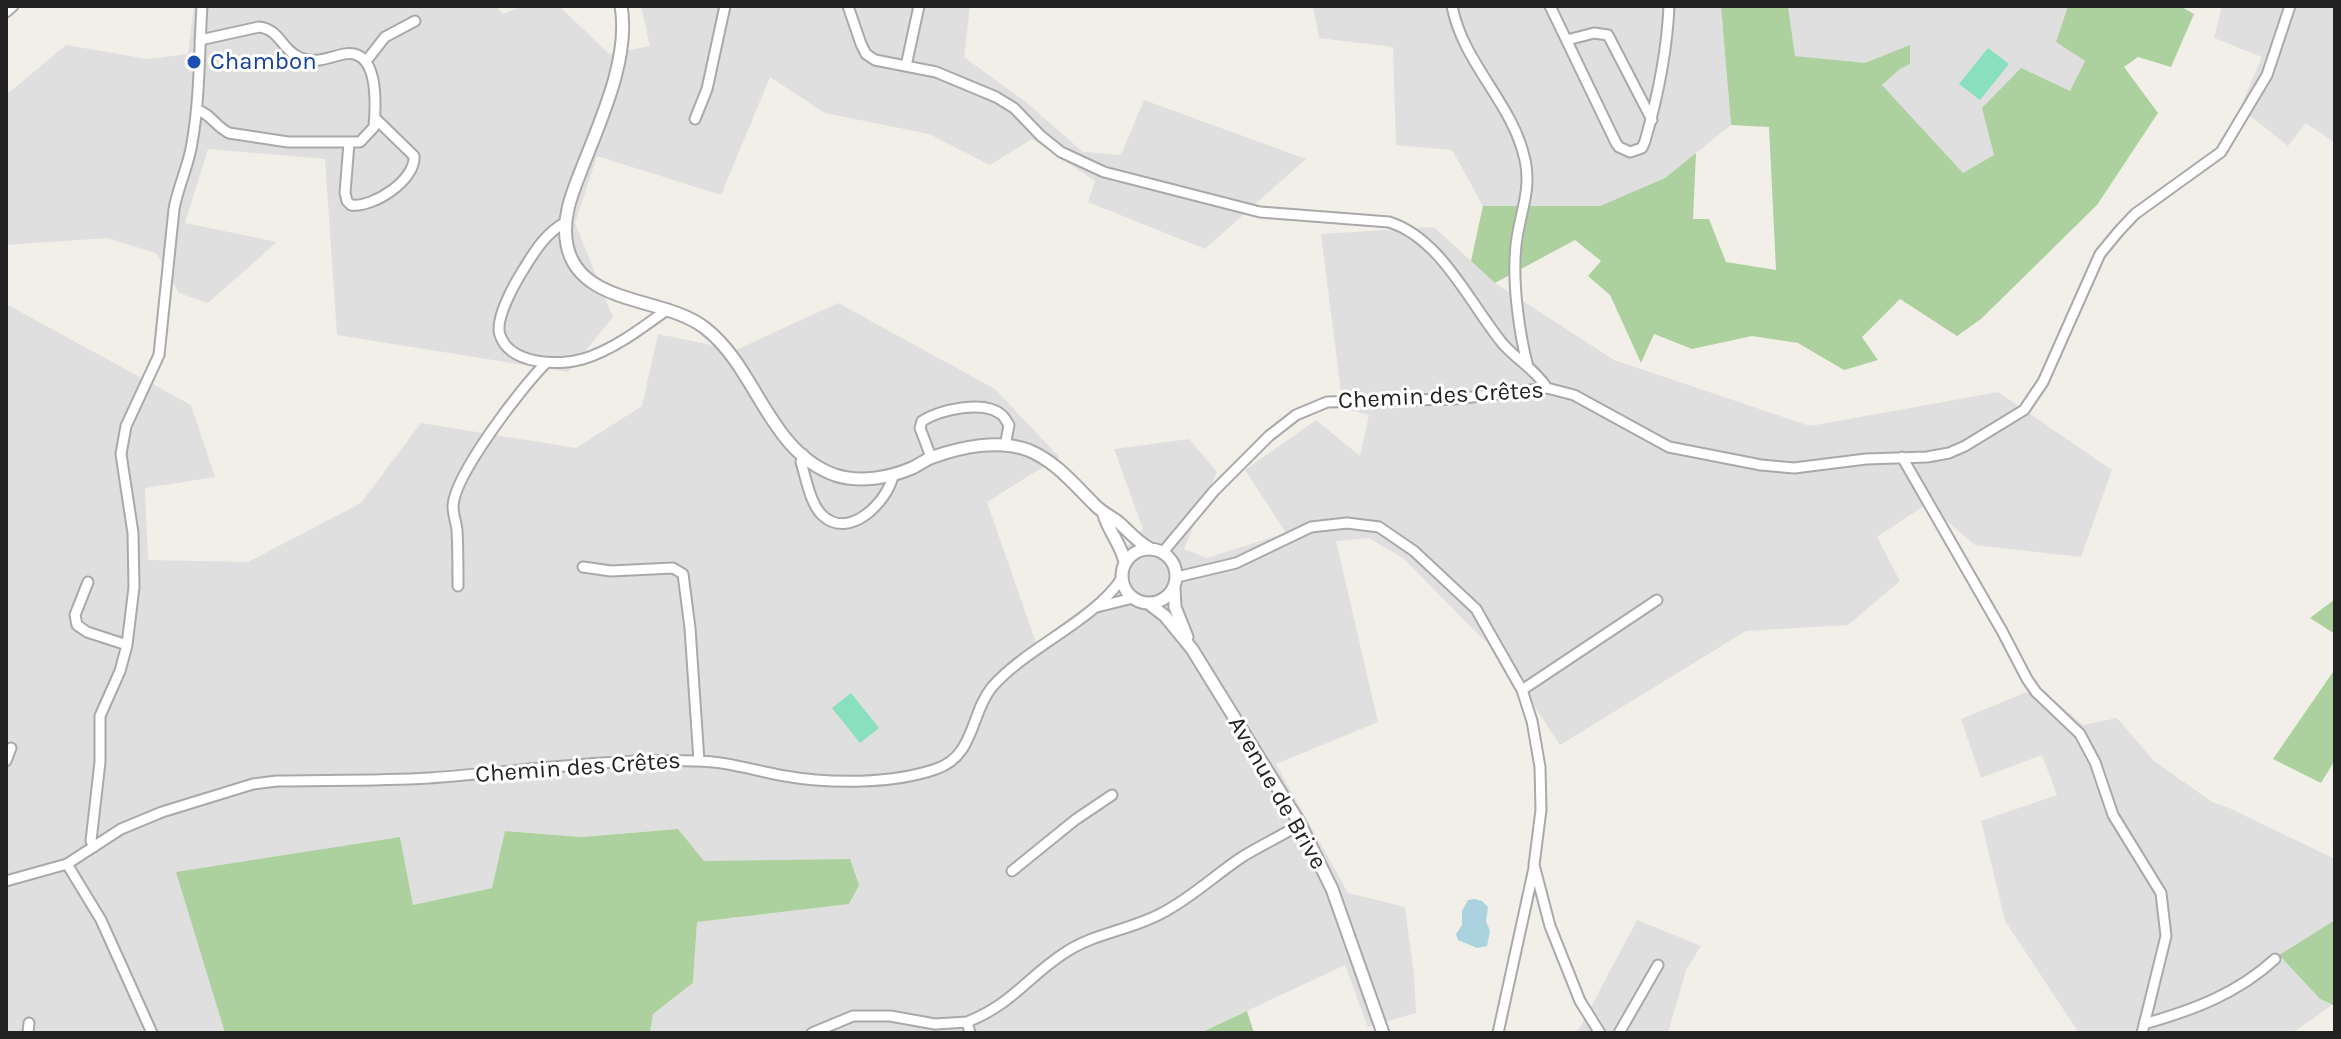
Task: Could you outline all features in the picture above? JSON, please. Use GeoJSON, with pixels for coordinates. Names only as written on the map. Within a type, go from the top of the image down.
{"type":"FeatureCollection","features":[{"type":"Feature","properties":{"kind":"street"},"geometry":{"type":"LineString","coordinates":[[6,12],[13,6]]}},
{"type":"Feature","properties":{"kind":"street"},"geometry":{"type":"LineString","coordinates":[[94,847],[91,841],[100,762],[100,716],[116,684],[127,645],[135,559],[121,454],[126,426],[159,355],[174,209],[192,148],[197,110],[202,6]]}},
{"type":"Feature","properties":{"kind":"street"},"geometry":{"type":"LineString","coordinates":[[621,6],[622,50],[595,135],[570,199],[566,222],[566,241],[571,259],[580,272],[605,289],[688,316],[713,334],[785,437],[820,468],[849,478],[893,476],[931,457],[981,445],[1026,449],[1045,458],[1104,515],[1116,521],[1136,541],[1163,552],[1176,567],[1175,607],[1192,649]]}},
{"type":"Feature","properties":{"kind":"street"},"geometry":{"type":"LineString","coordinates":[[695,119],[707,89],[725,6]]}},
{"type":"Feature","properties":{"kind":"street"},"geometry":{"type":"LineString","coordinates":[[848,6],[866,54],[875,60],[936,72],[996,97],[1014,108],[1061,152],[1104,172],[1260,212],[1389,222],[1405,227],[1432,248],[1496,335],[1539,375],[1547,388]]}},
{"type":"Feature","properties":{"kind":"street"},"geometry":{"type":"LineString","coordinates":[[906,66],[919,6]]}},
{"type":"Feature","properties":{"kind":"street"},"geometry":{"type":"LineString","coordinates":[[1452,6],[1463,42],[1513,124],[1525,160],[1528,184],[1515,247],[1521,325],[1528,367]]}},
{"type":"Feature","properties":{"kind":"street"},"geometry":{"type":"LineString","coordinates":[[1550,6],[1619,147],[1630,152],[1642,148],[1652,120],[1665,61],[1669,6]]}},
{"type":"Feature","properties":{"kind":"street","name":"Chemin des Crêtes"},"geometry":{"type":"LineString","coordinates":[[1163,552],[1214,491],[1269,436],[1310,407],[1341,401],[1404,402],[1547,388],[1574,395],[1669,447],[1761,465],[1794,468],[1949,453],[2024,410],[2043,382],[2100,254],[2135,214],[2221,152],[2267,75],[2290,6]]}},
{"type":"Feature","properties":{"kind":"street"},"geometry":{"type":"LineString","coordinates":[[367,60],[385,37],[415,21]]}},
{"type":"Feature","properties":{"kind":"street"},"geometry":{"type":"LineString","coordinates":[[197,110],[203,111],[229,133],[288,142],[349,143],[367,138],[374,127],[375,118],[370,67],[367,60],[353,53],[321,60],[303,59],[287,50],[276,33],[259,27],[200,40]]}},
{"type":"Feature","properties":{"kind":"street"},"geometry":{"type":"LineString","coordinates":[[1567,40],[1602,33],[1612,39],[1652,120]]}},
{"type":"Feature","properties":{"kind":"street"},"geometry":{"type":"LineString","coordinates":[[349,143],[345,193],[351,205],[362,205],[400,184],[413,167],[414,156],[375,118]]}},
{"type":"Feature","properties":{"kind":"street"},"geometry":{"type":"LineString","coordinates":[[566,222],[553,228],[518,277],[499,324],[500,336],[507,345],[518,354],[563,363],[594,355],[668,309]]}},
{"type":"Feature","properties":{"kind":"street"},"geometry":{"type":"LineString","coordinates":[[458,586],[457,528],[453,505],[459,486],[494,426],[547,362]]}},
{"type":"Feature","properties":{"kind":"street"},"geometry":{"type":"LineString","coordinates":[[931,457],[920,428],[922,421],[932,415],[972,408],[1001,413],[1009,425],[1005,446]]}},
{"type":"Feature","properties":{"kind":"street"},"geometry":{"type":"LineString","coordinates":[[803,454],[801,462],[820,513],[839,522],[867,514],[880,504],[890,491],[893,476]]}},
{"type":"Feature","properties":{"kind":"street"},"geometry":{"type":"LineString","coordinates":[[1902,457],[2027,679],[2080,734],[2095,762],[2113,815],[2161,893],[2166,936],[2143,1028]]}},
{"type":"Feature","properties":{"kind":"street"},"geometry":{"type":"LineString","coordinates":[[1104,515],[1121,546],[1125,562],[1122,578],[1125,589],[1133,598],[1148,603],[1165,616],[1192,649]]}},
{"type":"Feature","properties":{"kind":"street"},"geometry":{"type":"LineString","coordinates":[[1148,603],[1168,597],[1176,582],[1236,563],[1311,527],[1347,523],[1379,527],[1414,551],[1476,609],[1522,690],[1532,721],[1540,767],[1541,810],[1534,865],[1498,1033]]}},
{"type":"Feature","properties":{"kind":"street"},"geometry":{"type":"LineString","coordinates":[[1125,562],[1135,552],[1149,548]]}},
{"type":"Feature","properties":{"kind":"street"},"geometry":{"type":"LineString","coordinates":[[583,567],[611,571],[673,568],[683,574],[699,761]]}},
{"type":"Feature","properties":{"kind":"street","name":"Chemin des Crêtes"},"geometry":{"type":"LineString","coordinates":[[6,881],[67,864],[121,829],[162,812],[253,784],[277,781],[427,778],[598,763],[699,761],[818,779],[892,780],[939,768],[957,757],[970,739],[990,689],[1034,651],[1094,609],[1122,578]]}},
{"type":"Feature","properties":{"kind":"street"},"geometry":{"type":"LineString","coordinates":[[88,582],[75,615],[77,625],[87,632],[127,645]]}},
{"type":"Feature","properties":{"kind":"street","name":"Chemin des Crêtes"},"geometry":{"type":"LineString","coordinates":[[1094,609],[1133,598]]}},
{"type":"Feature","properties":{"kind":"street"},"geometry":{"type":"LineString","coordinates":[[1522,690],[1657,600]]}},
{"type":"Feature","properties":{"kind":"street","name":"Avenue de Brive"},"geometry":{"type":"LineString","coordinates":[[1192,649],[1300,824],[1332,889],[1383,1033]]}},
{"type":"Feature","properties":{"kind":"street"},"geometry":{"type":"LineString","coordinates":[[6,761],[11,748]]}},
{"type":"Feature","properties":{"kind":"street"},"geometry":{"type":"LineString","coordinates":[[1012,871],[1075,820],[1112,795]]}},
{"type":"Feature","properties":{"kind":"street"},"geometry":{"type":"LineString","coordinates":[[812,1033],[853,1016],[890,1016],[935,1024],[967,1022],[989,1014],[1064,953],[1089,939],[1120,931],[1161,913],[1242,857],[1300,824]]}},
{"type":"Feature","properties":{"kind":"street"},"geometry":{"type":"LineString","coordinates":[[67,864],[101,920],[152,1033]]}},
{"type":"Feature","properties":{"kind":"street"},"geometry":{"type":"LineString","coordinates":[[1534,865],[1550,926],[1580,1001],[1600,1033]]}},
{"type":"Feature","properties":{"kind":"street"},"geometry":{"type":"LineString","coordinates":[[2143,1028],[2229,993],[2258,976],[2275,959]]}},
{"type":"Feature","properties":{"kind":"street"},"geometry":{"type":"LineString","coordinates":[[1619,1033],[1658,965]]}},
{"type":"Feature","properties":{"kind":"street"},"geometry":{"type":"LineString","coordinates":[[967,1022],[970,1033]]}},
{"type":"Feature","properties":{"kind":"shaded area"},"geometry":{"type":"Polygon","coordinates":[[[194,6],[496,6],[503,14],[522,6],[559,6],[609,54],[650,46],[641,6],[970,6],[964,57],[1027,103],[1083,152],[1121,155],[1144,100],[1306,159],[1205,249],[1088,202],[1095,181],[1032,139],[990,165],[929,134],[825,113],[770,77],[721,195],[597,156],[575,223],[613,317],[568,372],[337,335],[325,159],[208,149],[185,223],[277,242],[208,303],[179,293],[156,253],[107,238],[6,245],[6,95],[66,45],[147,59],[188,54],[194,6]]]}},
{"type":"Feature","properties":{"kind":"shaded area"},"geometry":{"type":"Polygon","coordinates":[[[1313,6],[1721,6],[1731,125],[1665,178],[1600,206],[1483,206],[1452,150],[1396,145],[1393,47],[1319,38],[1313,6]]]}},
{"type":"Feature","properties":{"kind":"shaded area"},"geometry":{"type":"Polygon","coordinates":[[[1788,6],[2068,6],[2057,42],[2085,61],[2070,92],[1983,108],[1994,155],[1963,174],[1882,85],[1900,69],[1795,56],[1788,6]]]}},
{"type":"Feature","properties":{"kind":"shaded area"},"geometry":{"type":"Polygon","coordinates":[[[2222,6],[2335,6],[2335,143],[2306,123],[2288,146],[2240,108],[2262,57],[2214,38],[2222,6]]]}},
{"type":"Feature","properties":{"kind":"shaded area"},"geometry":{"type":"Polygon","coordinates":[[[1434,227],[1495,283],[1614,360],[1810,426],[1998,392],[2112,470],[2081,557],[1975,545],[1927,504],[1877,537],[1900,581],[1848,625],[1746,631],[1560,745],[1504,660],[1403,558],[1369,538],[1336,541],[1378,722],[1276,764],[1348,893],[1405,907],[1416,1013],[1368,1027],[1345,965],[1200,1033],[650,1033],[653,1014],[693,983],[697,922],[848,904],[850,859],[704,862],[678,829],[581,837],[506,831],[492,888],[413,905],[400,837],[177,873],[225,1033],[6,1033],[6,304],[191,405],[215,477],[145,488],[148,560],[248,562],[361,503],[421,423],[576,448],[642,406],[658,334],[736,350],[838,303],[995,389],[1059,457],[987,502],[1036,643],[1112,586],[1119,555],[1143,529],[1114,449],[1189,439],[1217,472],[1184,549],[1207,558],[1286,533],[1245,470],[1316,420],[1360,456],[1369,415],[1343,408],[1321,234],[1434,227]]]}},
{"type":"Feature","properties":{"kind":"shaded area"},"geometry":{"type":"Polygon","coordinates":[[[2039,687],[2083,725],[2117,718],[2154,761],[2212,802],[2335,859],[2335,920],[2279,955],[2320,999],[2332,1005],[2292,1033],[2079,1033],[2005,921],[1981,821],[2057,795],[2042,755],[1981,778],[1961,719],[2039,687]]]}},
{"type":"Feature","properties":{"kind":"shaded area"},"geometry":{"type":"Polygon","coordinates":[[[1637,920],[1701,946],[1686,970],[1668,1033],[1577,1033],[1637,920]]]}},
{"type":"Feature","properties":{"kind":"green space"},"geometry":{"type":"Polygon","coordinates":[[[1721,6],[1788,6],[1795,56],[1865,63],[1910,45],[1910,64],[1882,85],[1963,173],[1994,155],[1982,108],[2021,68],[2070,91],[2085,61],[2056,42],[2068,6],[2180,6],[2194,14],[2171,67],[2138,57],[2124,67],[2158,113],[2097,205],[1981,319],[1957,336],[1900,299],[1862,337],[1878,360],[1844,370],[1798,343],[1752,336],[1692,349],[1654,334],[1641,363],[1610,295],[1588,276],[1601,261],[1575,240],[1495,283],[1471,261],[1483,206],[1600,206],[1665,178],[1696,153],[1693,219],[1709,219],[1726,262],[1776,270],[1769,127],[1731,125],[1721,6]]]}},
{"type":"Feature","properties":{"kind":"green space"},"geometry":{"type":"Polygon","coordinates":[[[1988,48],[2009,64],[1980,100],[1959,84],[1988,48]]]}},
{"type":"Feature","properties":{"kind":"green space"},"geometry":{"type":"Polygon","coordinates":[[[2335,599],[2335,634],[2310,618],[2335,599]]]}},
{"type":"Feature","properties":{"kind":"green space"},"geometry":{"type":"Polygon","coordinates":[[[2335,669],[2335,760],[2321,783],[2273,759],[2335,669]]]}},
{"type":"Feature","properties":{"kind":"green space"},"geometry":{"type":"Polygon","coordinates":[[[851,693],[879,728],[860,743],[832,708],[851,693]]]}},
{"type":"Feature","properties":{"kind":"green space"},"geometry":{"type":"Polygon","coordinates":[[[678,829],[704,861],[850,859],[859,885],[849,904],[697,922],[693,983],[653,1014],[650,1033],[225,1033],[176,872],[400,837],[413,905],[492,888],[505,831],[581,837],[678,829]]]}},
{"type":"Feature","properties":{"kind":"green space"},"geometry":{"type":"Polygon","coordinates":[[[2335,920],[2335,1006],[2320,999],[2279,955],[2335,920]]]}},
{"type":"Feature","properties":{"kind":"green space"},"geometry":{"type":"Polygon","coordinates":[[[1247,1011],[1254,1033],[1200,1033],[1247,1011]]]}},
{"type":"Feature","properties":{"kind":"water"},"geometry":{"type":"Polygon","coordinates":[[[1475,899],[1488,907],[1486,921],[1490,931],[1487,946],[1477,948],[1458,940],[1456,934],[1462,925],[1462,911],[1468,900],[1475,899]]]}},
{"type":"Feature","properties":{"kind":"place","name":"Chambon"},"geometry":{"type":"Point","coordinates":[194,62]}}]}
